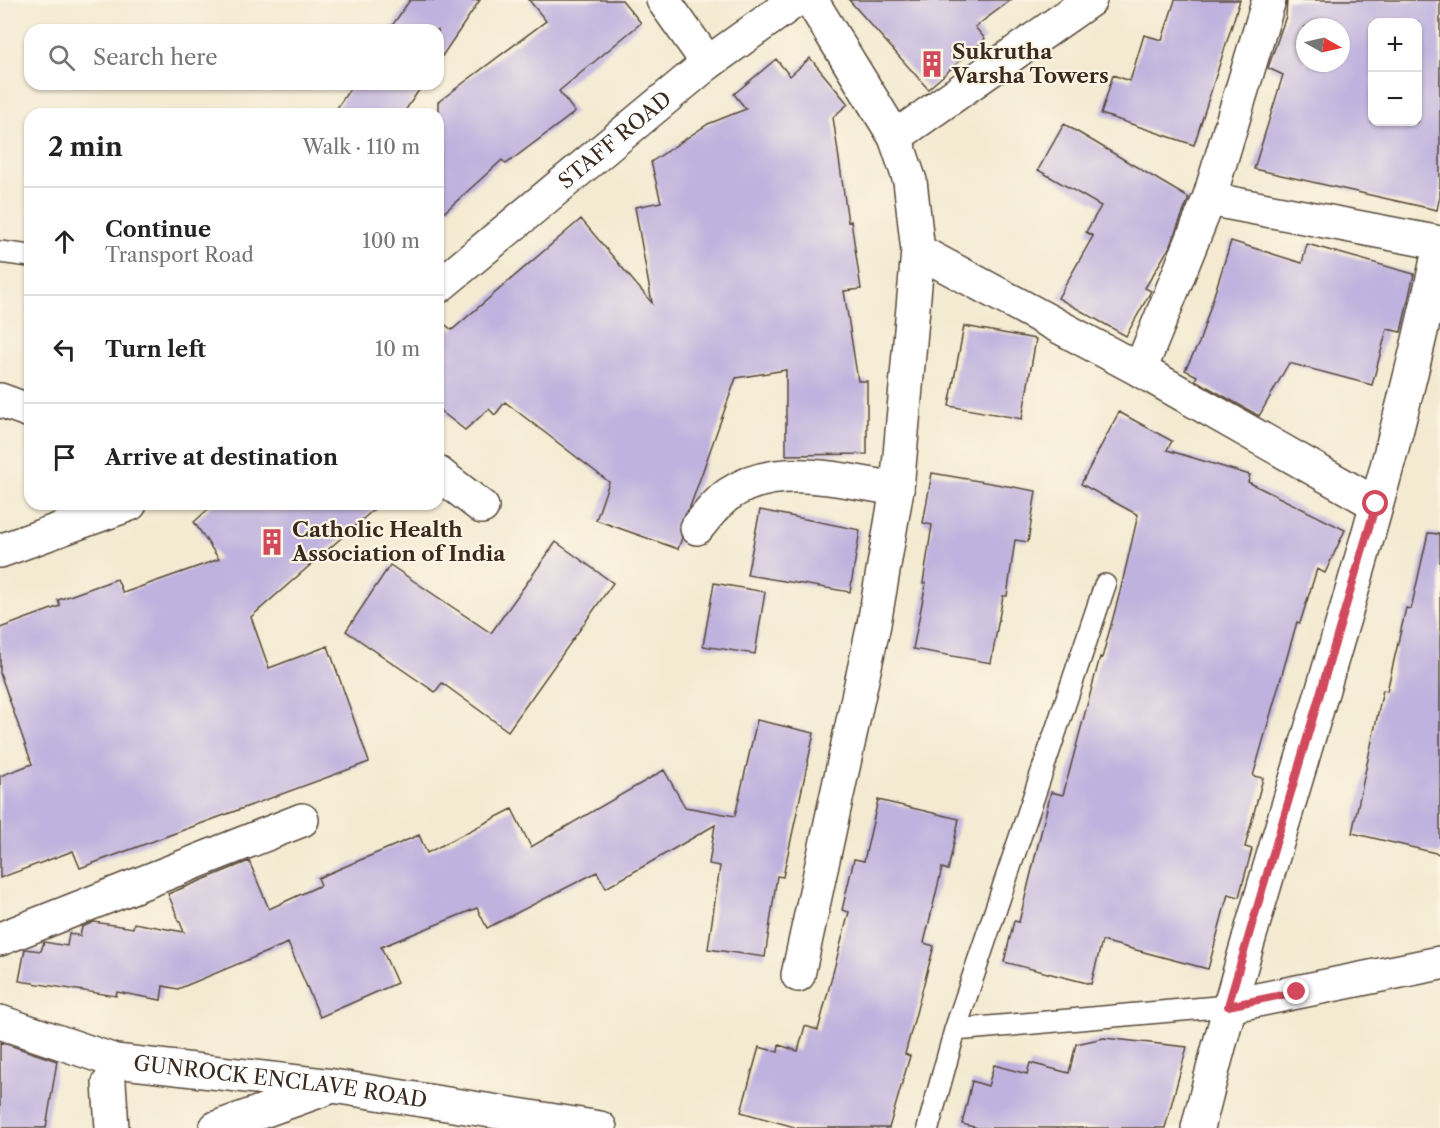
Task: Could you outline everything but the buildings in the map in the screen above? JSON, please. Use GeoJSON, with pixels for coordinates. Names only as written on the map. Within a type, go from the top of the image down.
{"type":"FeatureCollection","features":[{"type":"Feature","properties":{"kind":"street"},"geometry":{"type":"LineString","coordinates":[[663,0],[708,63]]}},
{"type":"Feature","properties":{"kind":"street","name":"STAFF ROAD"},"geometry":{"type":"LineString","coordinates":[[451,266],[708,63],[796,0]]}},
{"type":"Feature","properties":{"kind":"street"},"geometry":{"type":"LineString","coordinates":[[798,975],[874,624],[897,489],[918,251],[910,181],[894,137],[811,0]]}},
{"type":"Feature","properties":{"kind":"street"},"geometry":{"type":"LineString","coordinates":[[894,137],[1090,0]]}},
{"type":"Feature","properties":{"kind":"street"},"geometry":{"type":"LineString","coordinates":[[1140,370],[1209,199],[1269,0]]}},
{"type":"Feature","properties":{"kind":"street"},"geometry":{"type":"LineString","coordinates":[[1198,1128],[1228,1006],[1434,302],[1440,244],[1209,199]]}},
{"type":"Feature","properties":{"kind":"street"},"geometry":{"type":"LineString","coordinates":[[918,251],[1140,370],[1376,504]]}},
{"type":"Feature","properties":{"kind":"street"},"geometry":{"type":"LineString","coordinates":[[0,400],[24,409]]}},
{"type":"Feature","properties":{"kind":"street"},"geometry":{"type":"LineString","coordinates":[[697,528],[727,495],[747,484],[776,476],[797,475],[897,489]]}},
{"type":"Feature","properties":{"kind":"street"},"geometry":{"type":"LineString","coordinates":[[444,478],[482,507]]}},
{"type":"Feature","properties":{"kind":"street"},"geometry":{"type":"LineString","coordinates":[[0,551],[113,510]]}},
{"type":"Feature","properties":{"kind":"street"},"geometry":{"type":"LineString","coordinates":[[0,939],[302,820]]}},
{"type":"Feature","properties":{"kind":"street"},"geometry":{"type":"LineString","coordinates":[[1228,1006],[1440,963]]}},
{"type":"Feature","properties":{"kind":"street","name":"GUNROCK ENCLAVE ROAD"},"geometry":{"type":"LineString","coordinates":[[0,1022],[115,1061],[333,1086],[600,1128]]}},
{"type":"Feature","properties":{"kind":"street"},"geometry":{"type":"LineString","coordinates":[[109,1083],[112,1128]]}},
{"type":"Feature","properties":{"kind":"street"},"geometry":{"type":"LineString","coordinates":[[216,1128],[333,1086]]}},
{"type":"Feature","properties":{"kind":"lane"},"geometry":{"type":"LineString","coordinates":[[0,252],[24,255]]}},
{"type":"Feature","properties":{"kind":"lane"},"geometry":{"type":"LineString","coordinates":[[928,1128],[955,1030],[1104,585]]}},
{"type":"Feature","properties":{"kind":"lane"},"geometry":{"type":"LineString","coordinates":[[955,1030],[1228,1006]]}},
{"type":"Feature","properties":{"kind":"place","name":"Sukrutha Varsha Towers"},"geometry":{"type":"Point","coordinates":[932,64]}},
{"type":"Feature","properties":{"kind":"place","name":"Catholic Health Association of India"},"geometry":{"type":"Point","coordinates":[272,542]}},
{"type":"Feature","properties":{"kind":"route"},"geometry":{"type":"LineString","coordinates":[[1297,992],[1228,1006],[1376,504]]}}]}
